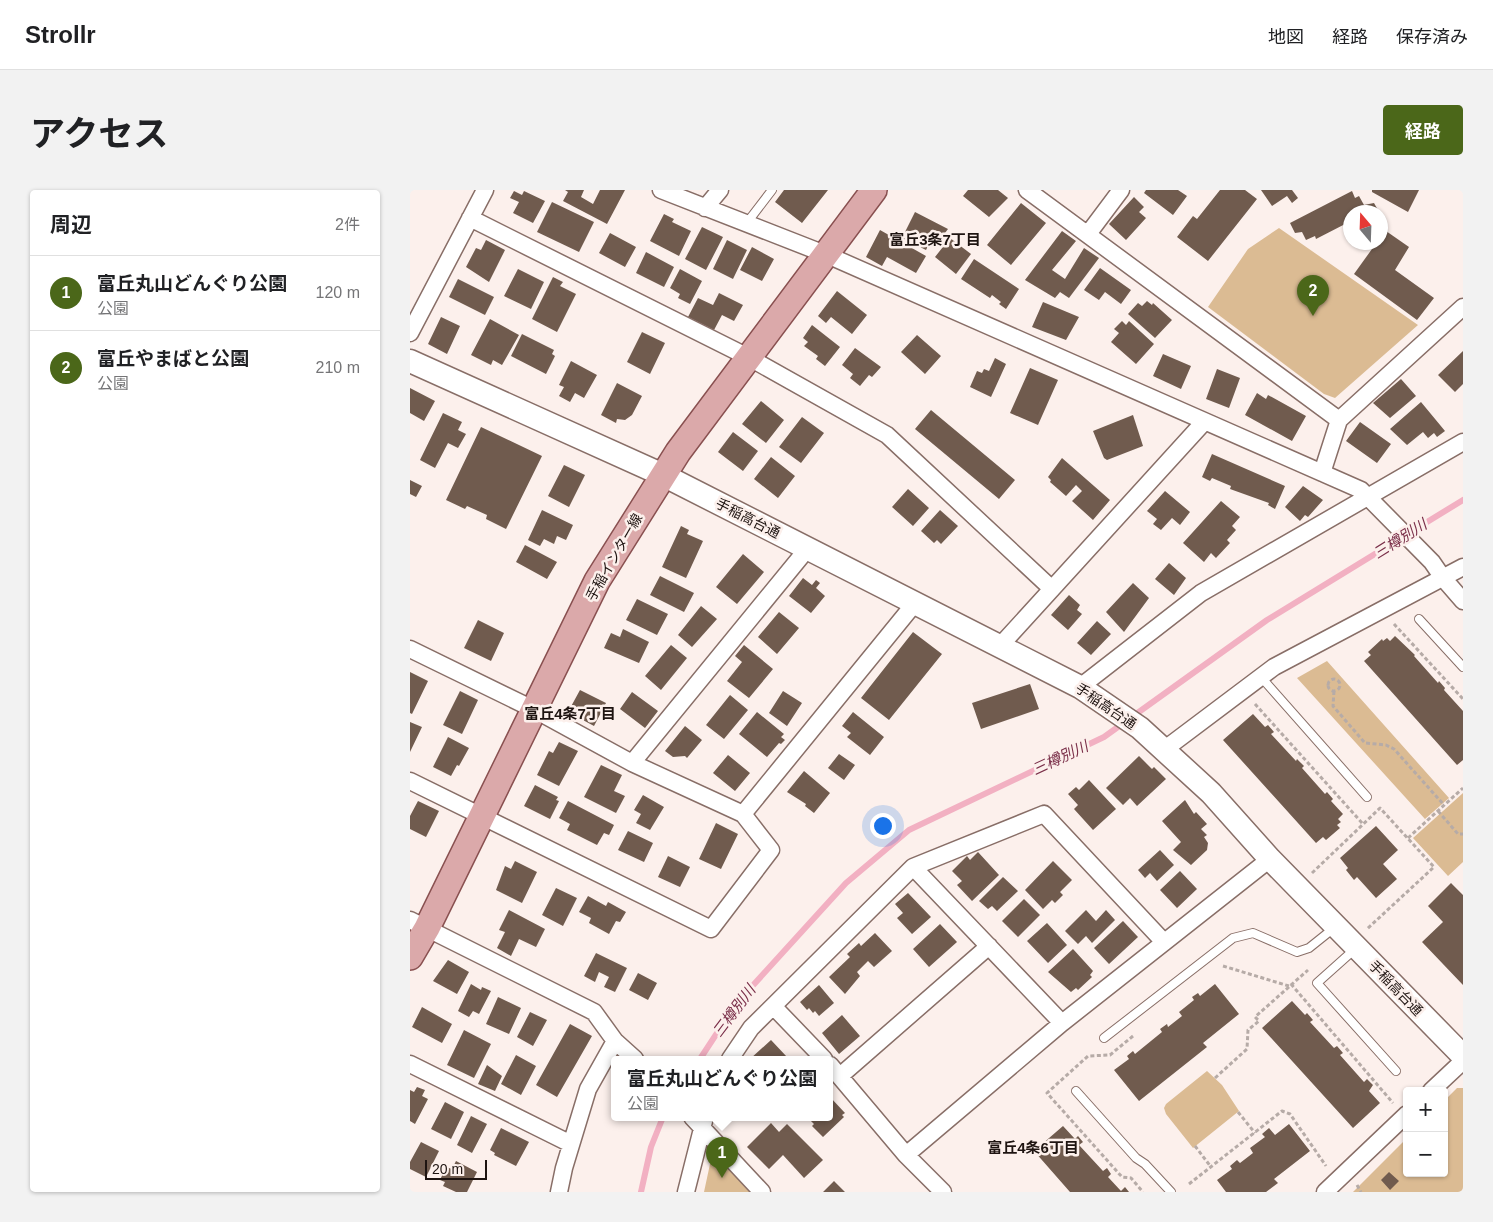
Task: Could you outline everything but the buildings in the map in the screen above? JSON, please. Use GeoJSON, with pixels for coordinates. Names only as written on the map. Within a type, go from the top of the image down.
{"type":"FeatureCollection","features":[{"type":"Feature","properties":{"kind":"main road","name":"手稲インター線"},"geometry":{"type":"LineString","coordinates":[[410,957],[418,924],[481,816],[536,710],[598,582],[663,475],[748,357],[874,190]]}},
{"type":"Feature","properties":{"kind":"street"},"geometry":{"type":"LineString","coordinates":[[410,332],[485,190]]}},
{"type":"Feature","properties":{"kind":"street"},"geometry":{"type":"LineString","coordinates":[[661,190],[825,254],[1361,490],[1432,562],[1463,602]]}},
{"type":"Feature","properties":{"kind":"street"},"geometry":{"type":"LineString","coordinates":[[705,208],[720,190]]}},
{"type":"Feature","properties":{"kind":"street"},"geometry":{"type":"LineString","coordinates":[[1027,190],[1338,420]]}},
{"type":"Feature","properties":{"kind":"street"},"geometry":{"type":"LineString","coordinates":[[1088,234],[1121,190]]}},
{"type":"Feature","properties":{"kind":"street"},"geometry":{"type":"LineString","coordinates":[[470,218],[748,357],[887,434],[1052,588]]}},
{"type":"Feature","properties":{"kind":"street"},"geometry":{"type":"LineString","coordinates":[[1322,473],[1338,420],[1460,315]]}},
{"type":"Feature","properties":{"kind":"street","name":"手稲高台通"},"geometry":{"type":"LineString","coordinates":[[410,362],[663,475],[1080,687],[1109,706],[1140,728],[1210,793],[1270,859],[1336,926],[1360,940],[1463,1056]]}},
{"type":"Feature","properties":{"kind":"street"},"geometry":{"type":"LineString","coordinates":[[1000,646],[1204,422]]}},
{"type":"Feature","properties":{"kind":"street"},"geometry":{"type":"LineString","coordinates":[[1080,687],[1201,593],[1369,498],[1463,442]]}},
{"type":"Feature","properties":{"kind":"street"},"geometry":{"type":"LineString","coordinates":[[632,763],[808,548]]}},
{"type":"Feature","properties":{"kind":"street"},"geometry":{"type":"LineString","coordinates":[[1165,750],[1274,667],[1463,567]]}},
{"type":"Feature","properties":{"kind":"street"},"geometry":{"type":"LineString","coordinates":[[742,814],[915,603]]}},
{"type":"Feature","properties":{"kind":"street"},"geometry":{"type":"LineString","coordinates":[[410,649],[536,710],[632,763],[742,814],[772,850],[711,929],[410,781]]}},
{"type":"Feature","properties":{"kind":"street"},"geometry":{"type":"LineString","coordinates":[[732,1056],[751,1028],[913,867],[1044,814],[1163,941]]}},
{"type":"Feature","properties":{"kind":"street"},"geometry":{"type":"LineString","coordinates":[[906,1155],[1062,1023],[1163,941],[1270,859]]}},
{"type":"Feature","properties":{"kind":"street"},"geometry":{"type":"LineString","coordinates":[[913,867],[1062,1023]]}},
{"type":"Feature","properties":{"kind":"street"},"geometry":{"type":"LineString","coordinates":[[418,924],[594,1012],[614,1041],[632,1056]]}},
{"type":"Feature","properties":{"kind":"street"},"geometry":{"type":"LineString","coordinates":[[943,1192],[906,1155],[835,1071],[988,946]]}},
{"type":"Feature","properties":{"kind":"street"},"geometry":{"type":"LineString","coordinates":[[773,1006],[821,1056]]}},
{"type":"Feature","properties":{"kind":"street"},"geometry":{"type":"LineString","coordinates":[[559,1192],[588,1089],[614,1041]]}},
{"type":"Feature","properties":{"kind":"street"},"geometry":{"type":"LineString","coordinates":[[1435,1087],[1463,1061]]}},
{"type":"Feature","properties":{"kind":"street"},"geometry":{"type":"LineString","coordinates":[[410,1064],[571,1144]]}},
{"type":"Feature","properties":{"kind":"street"},"geometry":{"type":"LineString","coordinates":[[1325,1192],[1401,1109]]}},
{"type":"Feature","properties":{"kind":"street"},"geometry":{"type":"LineString","coordinates":[[686,1192],[698,1121]]}},
{"type":"Feature","properties":{"kind":"street"},"geometry":{"type":"LineString","coordinates":[[699,1121],[762,1192]]}},
{"type":"Feature","properties":{"kind":"lane"},"geometry":{"type":"LineString","coordinates":[[746,224],[772,190]]}},
{"type":"Feature","properties":{"kind":"lane"},"geometry":{"type":"LineString","coordinates":[[1419,619],[1463,667]]}},
{"type":"Feature","properties":{"kind":"lane"},"geometry":{"type":"LineString","coordinates":[[1261,677],[1367,797]]}},
{"type":"Feature","properties":{"kind":"lane"},"geometry":{"type":"LineString","coordinates":[[1104,1038],[1233,938],[1253,933],[1297,952],[1309,948],[1336,926]]}},
{"type":"Feature","properties":{"kind":"lane"},"geometry":{"type":"LineString","coordinates":[[1360,940],[1318,983],[1396,1071]]}},
{"type":"Feature","properties":{"kind":"lane"},"geometry":{"type":"LineString","coordinates":[[1076,1091],[1136,1158],[1146,1164],[1171,1192]]}},
{"type":"Feature","properties":{"kind":"path"},"geometry":{"type":"LineString","coordinates":[[1392,622],[1463,699]]}},
{"type":"Feature","properties":{"kind":"path"},"geometry":{"type":"LineString","coordinates":[[1334,691],[1333,706],[1365,743],[1386,745],[1394,749],[1444,805]]}},
{"type":"Feature","properties":{"kind":"path"},"geometry":{"type":"LineString","coordinates":[[1251,699],[1363,824]]}},
{"type":"Feature","properties":{"kind":"path"},"geometry":{"type":"LineString","coordinates":[[1408,838],[1463,788]]}},
{"type":"Feature","properties":{"kind":"path"},"geometry":{"type":"LineString","coordinates":[[1308,876],[1380,808],[1434,867],[1360,940]]}},
{"type":"Feature","properties":{"kind":"path"},"geometry":{"type":"LineString","coordinates":[[1438,811],[1458,834],[1463,834]]}},
{"type":"Feature","properties":{"kind":"path"},"geometry":{"type":"LineString","coordinates":[[1215,1078],[1247,1049],[1248,1030],[1260,1021],[1255,1017],[1314,964]]}},
{"type":"Feature","properties":{"kind":"path"},"geometry":{"type":"LineString","coordinates":[[1217,971],[1224,965],[1290,985],[1401,1109]]}},
{"type":"Feature","properties":{"kind":"path"},"geometry":{"type":"LineString","coordinates":[[1139,1032],[1110,1055],[1088,1056],[1047,1093],[1122,1177],[1131,1178],[1143,1192]]}},
{"type":"Feature","properties":{"kind":"path"},"geometry":{"type":"LineString","coordinates":[[1190,1184],[1282,1111],[1290,1114],[1328,1169]]}},
{"type":"Feature","properties":{"kind":"path"},"geometry":{"type":"LineString","coordinates":[[1238,1112],[1254,1133]]}},
{"type":"Feature","properties":{"kind":"path"},"geometry":{"type":"LineString","coordinates":[[1195,1146],[1211,1167]]}},
{"type":"Feature","properties":{"kind":"shaded area"},"geometry":{"type":"Polygon","coordinates":[[[1279,228],[1418,325],[1335,398],[1324,394],[1208,307],[1248,249],[1279,228]]]}},
{"type":"Feature","properties":{"kind":"shaded area"},"geometry":{"type":"Polygon","coordinates":[[[1327,661],[1449,798],[1425,819],[1297,678],[1327,661]]]}},
{"type":"Feature","properties":{"kind":"shaded area"},"geometry":{"type":"Polygon","coordinates":[[[1463,793],[1463,862],[1448,876],[1413,838],[1463,793]]]}},
{"type":"Feature","properties":{"kind":"shaded area"},"geometry":{"type":"Polygon","coordinates":[[[1207,1071],[1222,1085],[1239,1111],[1193,1148],[1166,1114],[1164,1108],[1166,1104],[1207,1071]]]}},
{"type":"Feature","properties":{"kind":"shaded area"},"geometry":{"type":"Polygon","coordinates":[[[1457,1088],[1463,1088],[1463,1192],[1353,1192],[1403,1142],[1403,1177],[1448,1177],[1448,1097],[1457,1088]]]}},
{"type":"Feature","properties":{"kind":"shaded area"},"geometry":{"type":"Polygon","coordinates":[[[723,1161],[751,1192],[704,1192],[710,1164],[723,1161]]]}},
{"type":"Feature","properties":{"kind":"waterway","name":"三樽別川"},"geometry":{"type":"LineString","coordinates":[[702,1056],[736,1004],[846,883],[909,830],[1104,737],[1267,620],[1463,500]]}},
{"type":"Feature","properties":{"kind":"waterway","name":"三樽別川"},"geometry":{"type":"LineString","coordinates":[[641,1192],[651,1147],[661,1121]]}},
{"type":"Feature","properties":{"kind":"place","name":"富丘やまばと公園"},"geometry":{"type":"Point","coordinates":[1313,316]}},
{"type":"Feature","properties":{"kind":"place","name":"富丘丸山どんぐり公園"},"geometry":{"type":"Point","coordinates":[722,1178]}},
{"type":"Feature","properties":{"kind":"district","name":"富丘3条7丁目"},"geometry":{"type":"Point","coordinates":[935,240]}},
{"type":"Feature","properties":{"kind":"district","name":"富丘4条7丁目"},"geometry":{"type":"Point","coordinates":[570,714]}},
{"type":"Feature","properties":{"kind":"district","name":"富丘4条6丁目"},"geometry":{"type":"Point","coordinates":[1033,1148]}}]}
